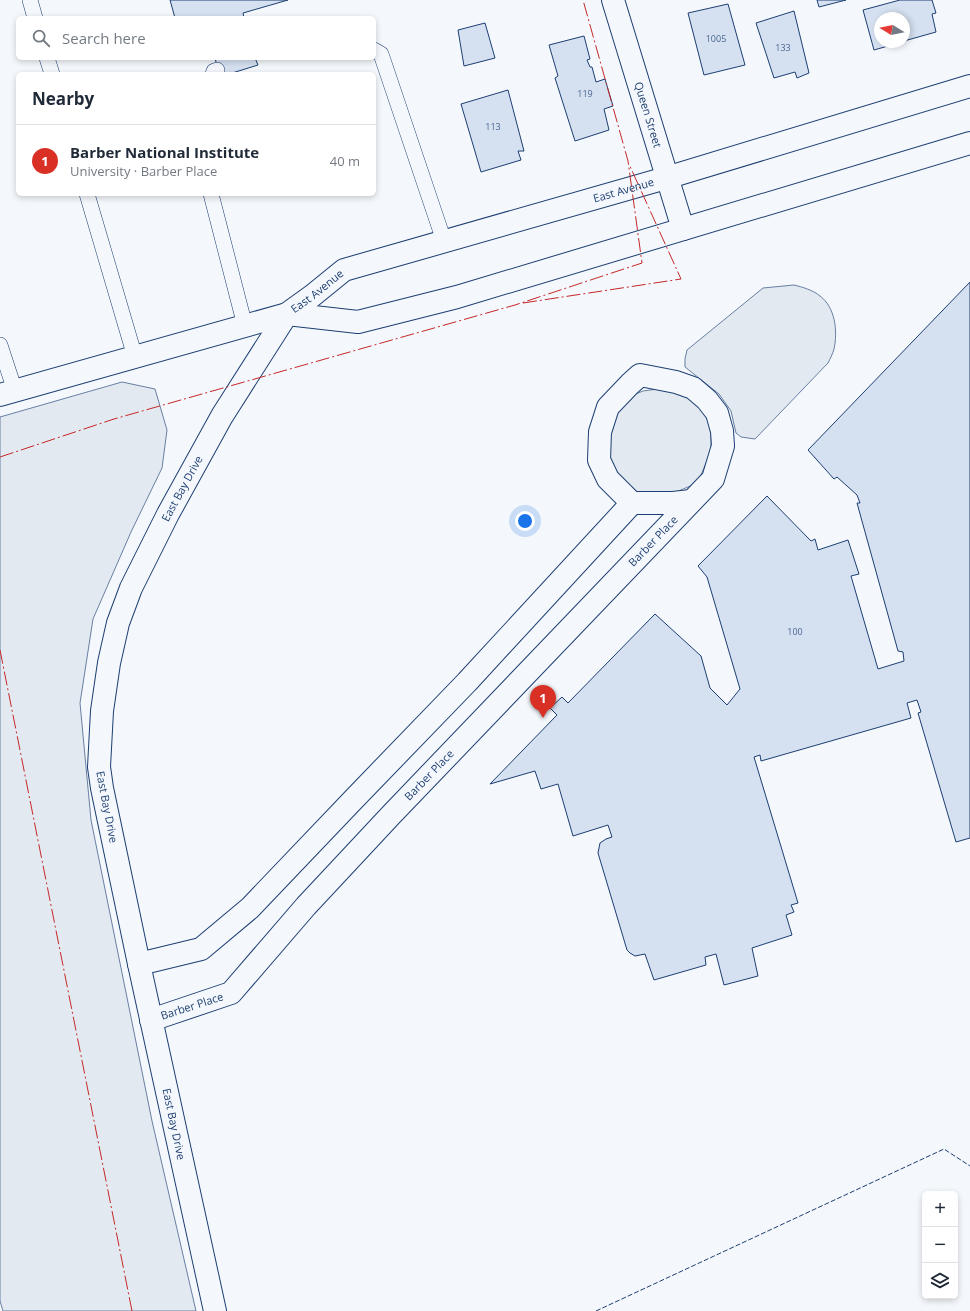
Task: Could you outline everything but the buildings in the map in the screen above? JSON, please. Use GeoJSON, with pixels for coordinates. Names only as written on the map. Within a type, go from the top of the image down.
{"type":"FeatureCollection","features":[{"type":"Feature","properties":{"kind":"street","name":"Queen Street"},"geometry":{"type":"LineString","coordinates":[[613,0],[666,178],[683,229]]}},
{"type":"Feature","properties":{"kind":"street","name":"East Avenue"},"geometry":{"type":"LineString","coordinates":[[7,393],[287,314],[344,270],[666,178],[970,86]]}},
{"type":"Feature","properties":{"kind":"street","name":"East Avenue"},"geometry":{"type":"LineString","coordinates":[[287,314],[358,322],[457,297],[970,143]]}},
{"type":"Feature","properties":{"kind":"street","name":"East Bay Drive"},"geometry":{"type":"LineString","coordinates":[[215,1311],[102,788],[99,767],[102,711],[109,663],[118,623],[130,588],[168,514],[222,416],[287,314]]}},
{"type":"Feature","properties":{"kind":"street","name":"Barber Place"},"geometry":{"type":"LineString","coordinates":[[151,1020],[231,993],[306,906],[375,832],[713,479],[723,446],[722,431],[717,413],[707,400],[693,388],[676,382],[640,376],[630,384],[608,407],[600,432],[599,460],[608,479],[632,503],[673,503],[691,501]]}},
{"type":"Feature","properties":{"kind":"street"},"geometry":{"type":"LineString","coordinates":[[139,964],[201,949],[250,908],[467,682],[632,503]]}},
{"type":"Feature","properties":{"kind":"lane"},"geometry":{"type":"LineString","coordinates":[[30,0],[34,16]]}},
{"type":"Feature","properties":{"kind":"lane"},"geometry":{"type":"LineString","coordinates":[[376,51],[381,54],[444,242]]}},
{"type":"Feature","properties":{"kind":"lane"},"geometry":{"type":"LineString","coordinates":[[48,60],[51,72]]}},
{"type":"Feature","properties":{"kind":"lane"},"geometry":{"type":"LineString","coordinates":[[88,196],[135,357]]}},
{"type":"Feature","properties":{"kind":"lane"},"geometry":{"type":"LineString","coordinates":[[212,196],[245,326]]}},
{"type":"Feature","properties":{"kind":"lane"},"geometry":{"type":"LineString","coordinates":[[0,345],[7,393]]}},
{"type":"Feature","properties":{"kind":"shaded area"},"geometry":{"type":"Polygon","coordinates":[[[794,285],[817,294],[829,306],[834,320],[836,335],[834,351],[828,363],[755,439],[741,437],[736,433],[731,411],[719,394],[685,367],[687,350],[763,288],[794,285]]]}},
{"type":"Feature","properties":{"kind":"shaded area"},"geometry":{"type":"Polygon","coordinates":[[[122,382],[155,389],[167,430],[162,468],[131,532],[93,619],[80,703],[91,820],[152,1121],[196,1311],[3,1311],[0,1301],[0,417],[122,382]]]}},
{"type":"Feature","properties":{"kind":"shaded area"},"geometry":{"type":"Polygon","coordinates":[[[671,389],[697,402],[709,422],[711,435],[711,451],[701,475],[695,484],[669,495],[642,494],[627,487],[618,475],[611,461],[608,450],[611,419],[633,395],[643,391],[671,389]]]}},
{"type":"Feature","properties":{"kind":"fence"},"geometry":{"type":"LineString","coordinates":[[596,1311],[944,1149],[970,1166]]}},
{"type":"Feature","properties":{"kind":"power"},"geometry":{"type":"LineString","coordinates":[[0,457],[114,419],[515,305],[642,263],[628,161],[583,0]]}},
{"type":"Feature","properties":{"kind":"power"},"geometry":{"type":"LineString","coordinates":[[523,303],[681,279],[629,164]]}},
{"type":"Feature","properties":{"kind":"power"},"geometry":{"type":"LineString","coordinates":[[0,650],[132,1311]]}},
{"type":"Feature","properties":{"kind":"place","name":"Barber National Institute"},"geometry":{"type":"Point","coordinates":[543,718]}}]}
